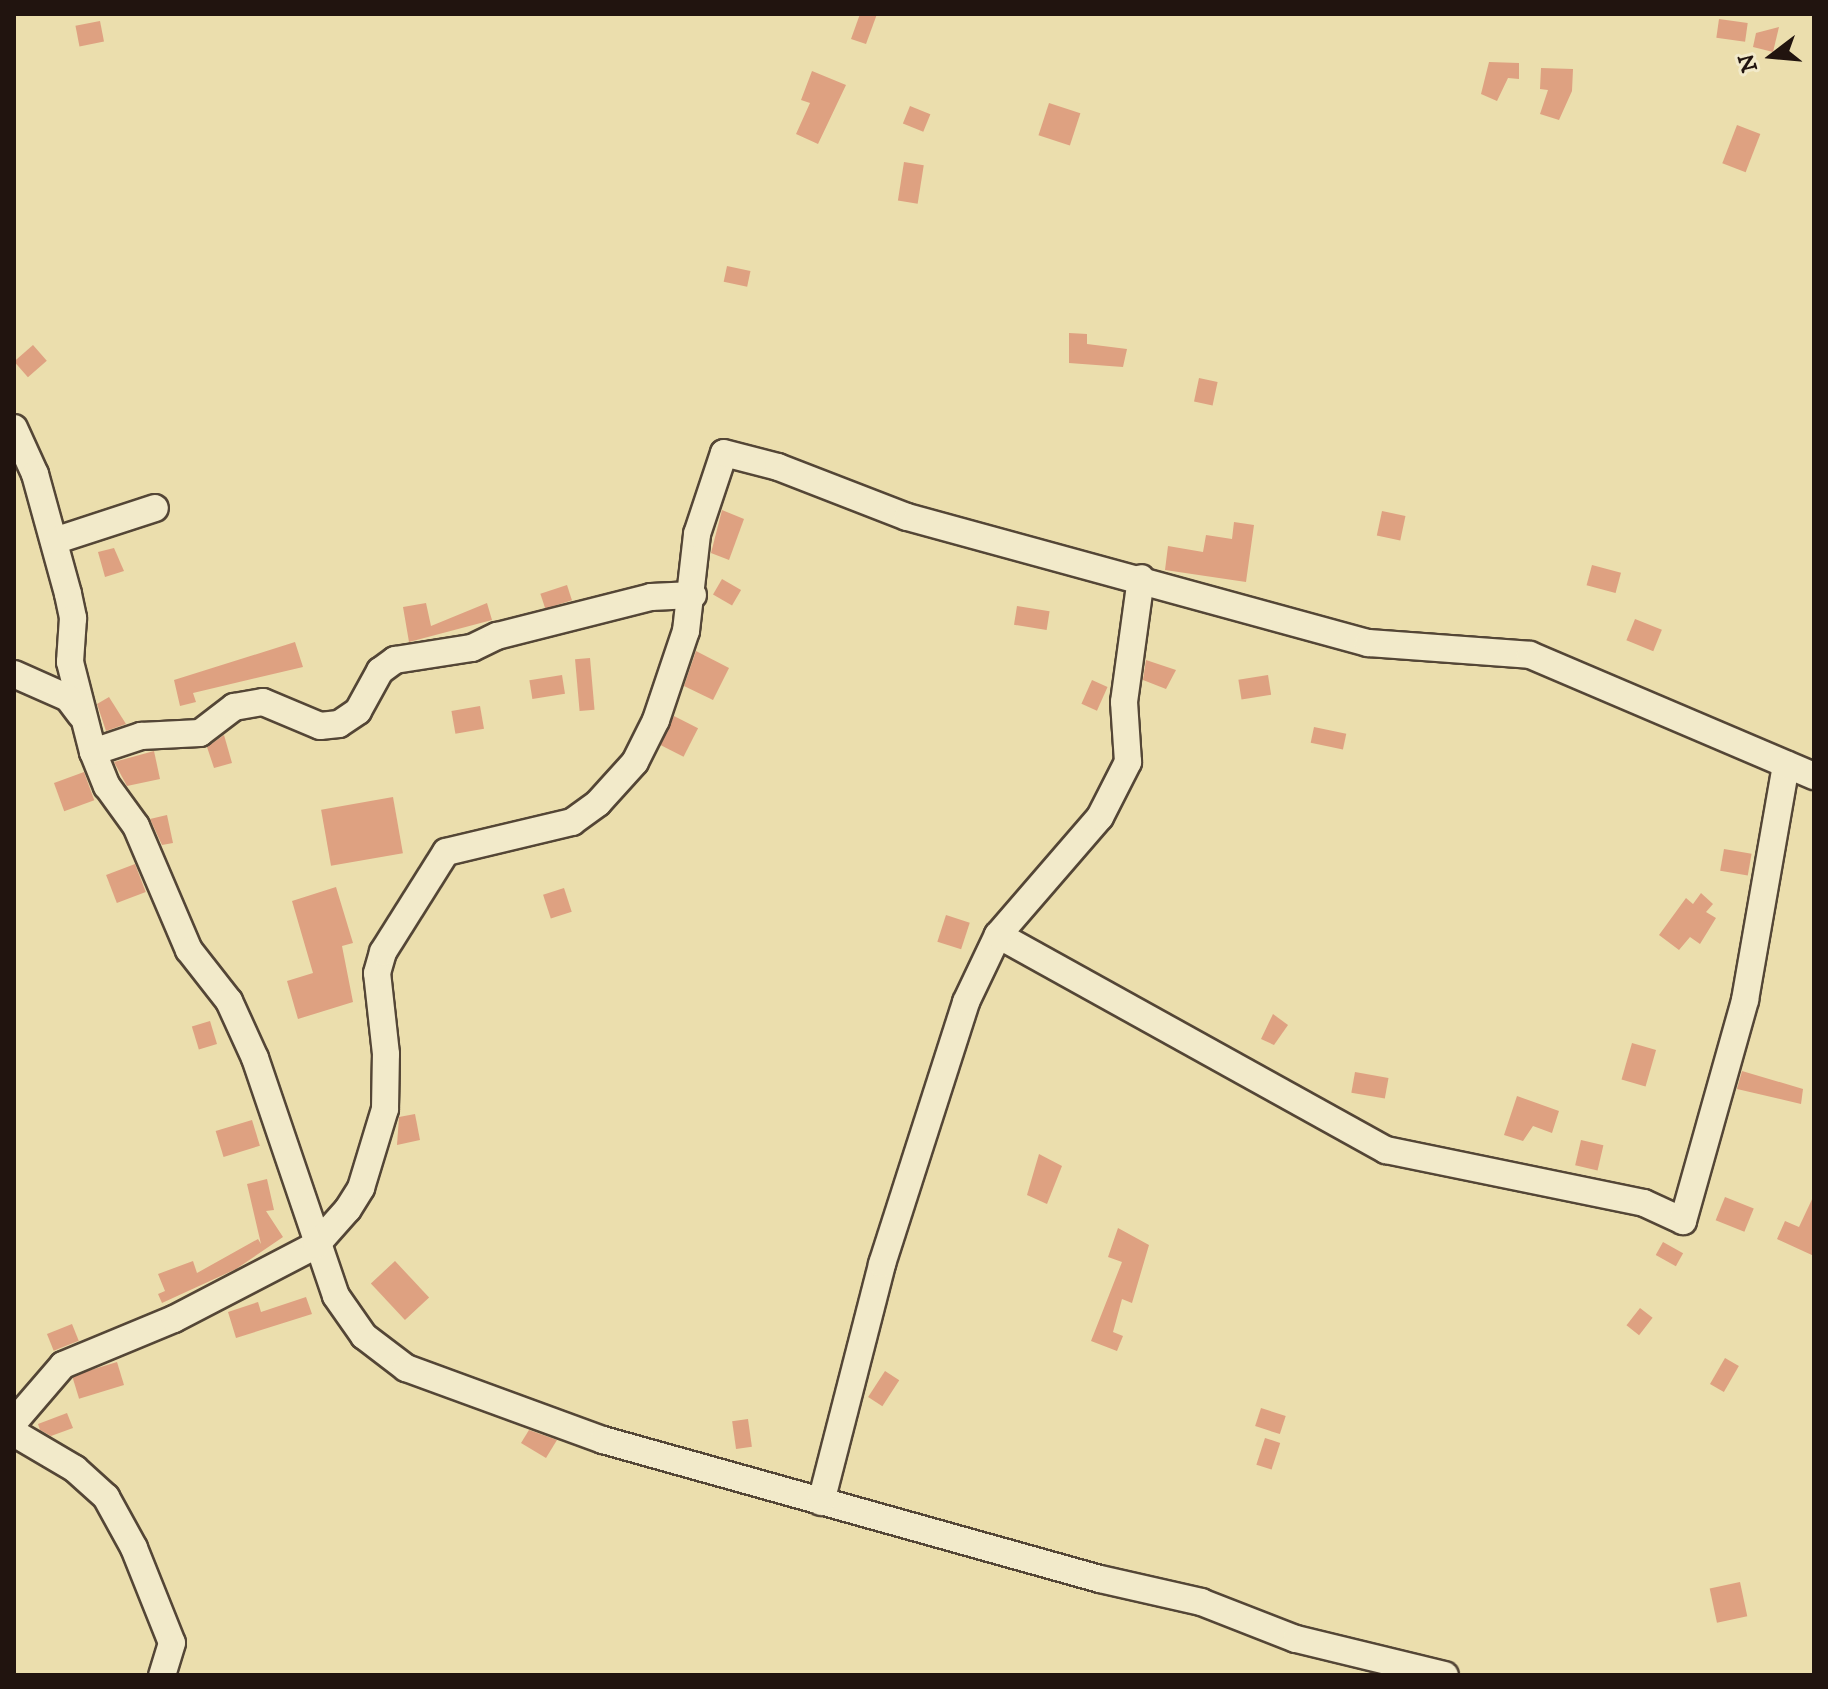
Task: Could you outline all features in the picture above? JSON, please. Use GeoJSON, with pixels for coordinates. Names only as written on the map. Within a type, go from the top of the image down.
{"type":"FeatureCollection","features":[{"type":"Feature","properties":{"kind":"street"},"geometry":{"type":"LineString","coordinates":[[14,428],[35,474],[73,618],[70,662],[81,715],[93,752],[107,786],[136,826],[189,950],[229,1001],[255,1058],[316,1245],[336,1296],[364,1336],[406,1368],[603,1440],[821,1502],[1201,1602],[1296,1639],[1445,1675]]}},
{"type":"Feature","properties":{"kind":"street"},"geometry":{"type":"LineString","coordinates":[[14,1422],[63,1365],[174,1319],[316,1245],[355,1199],[379,1132],[386,1054],[377,973],[406,911],[446,852],[464,844],[553,829],[598,803],[647,741],[686,631],[693,595],[697,534],[724,453],[778,467],[907,517],[1141,578],[1368,643],[1530,655],[1814,776]]}},
{"type":"Feature","properties":{"kind":"street"},"geometry":{"type":"LineString","coordinates":[[54,541],[155,508]]}},
{"type":"Feature","properties":{"kind":"street"},"geometry":{"type":"LineString","coordinates":[[821,1502],[882,1264],[966,1002],[998,935],[1100,817],[1128,762],[1124,702],[1141,578]]}},
{"type":"Feature","properties":{"kind":"street"},"geometry":{"type":"LineString","coordinates":[[93,752],[141,736],[200,733],[234,707],[263,702],[320,726],[339,724],[358,711],[380,671],[395,660],[464,650],[497,636],[651,597],[693,595]]}},
{"type":"Feature","properties":{"kind":"street"},"geometry":{"type":"LineString","coordinates":[[14,674],[60,693],[81,715]]}},
{"type":"Feature","properties":{"kind":"street"},"geometry":{"type":"LineString","coordinates":[[998,935],[1386,1150],[1644,1203],[1683,1221],[1745,1000],[1786,765]]}},
{"type":"Feature","properties":{"kind":"street"},"geometry":{"type":"LineString","coordinates":[[14,1433],[75,1469],[106,1497],[134,1548],[172,1643],[162,1675]]}},
{"type":"Feature","properties":{"kind":"building"},"geometry":{"type":"Polygon","coordinates":[[[860,14],[877,14],[866,44],[851,39],[860,14]]]}},
{"type":"Feature","properties":{"kind":"building"},"geometry":{"type":"Polygon","coordinates":[[[1719,19],[1748,23],[1745,42],[1716,38],[1719,19]]]}},
{"type":"Feature","properties":{"kind":"building"},"geometry":{"type":"Polygon","coordinates":[[[100,21],[104,42],[79,46],[75,26],[100,21]]]}},
{"type":"Feature","properties":{"kind":"building"},"geometry":{"type":"Polygon","coordinates":[[[1779,27],[1773,52],[1753,47],[1756,33],[1779,27]]]}},
{"type":"Feature","properties":{"kind":"building"},"geometry":{"type":"Polygon","coordinates":[[[1489,62],[1519,63],[1519,79],[1508,78],[1497,101],[1481,94],[1489,62]]]}},
{"type":"Feature","properties":{"kind":"building"},"geometry":{"type":"Polygon","coordinates":[[[1541,68],[1573,69],[1572,91],[1559,120],[1540,114],[1548,90],[1540,89],[1541,68]]]}},
{"type":"Feature","properties":{"kind":"building"},"geometry":{"type":"Polygon","coordinates":[[[812,71],[846,85],[818,144],[796,134],[810,103],[801,100],[812,71]]]}},
{"type":"Feature","properties":{"kind":"building"},"geometry":{"type":"Polygon","coordinates":[[[1049,103],[1080,113],[1070,146],[1038,135],[1049,103]]]}},
{"type":"Feature","properties":{"kind":"building"},"geometry":{"type":"Polygon","coordinates":[[[910,106],[930,114],[923,132],[903,124],[910,106]]]}},
{"type":"Feature","properties":{"kind":"building"},"geometry":{"type":"Polygon","coordinates":[[[1737,125],[1760,134],[1746,172],[1722,163],[1737,125]]]}},
{"type":"Feature","properties":{"kind":"building"},"geometry":{"type":"Polygon","coordinates":[[[904,162],[924,165],[918,204],[898,201],[904,162]]]}},
{"type":"Feature","properties":{"kind":"building"},"geometry":{"type":"Polygon","coordinates":[[[727,266],[750,271],[747,287],[724,282],[727,266]]]}},
{"type":"Feature","properties":{"kind":"building"},"geometry":{"type":"Polygon","coordinates":[[[1069,333],[1087,334],[1087,344],[1127,349],[1123,367],[1069,363],[1069,333]]]}},
{"type":"Feature","properties":{"kind":"building"},"geometry":{"type":"Polygon","coordinates":[[[33,345],[47,361],[28,377],[14,361],[33,345]]]}},
{"type":"Feature","properties":{"kind":"building"},"geometry":{"type":"Polygon","coordinates":[[[1199,378],[1218,382],[1213,405],[1194,401],[1199,378]]]}},
{"type":"Feature","properties":{"kind":"building"},"geometry":{"type":"Polygon","coordinates":[[[722,510],[744,519],[729,560],[711,553],[722,510]]]}},
{"type":"Feature","properties":{"kind":"building"},"geometry":{"type":"Polygon","coordinates":[[[1382,511],[1405,516],[1400,540],[1377,535],[1382,511]]]}},
{"type":"Feature","properties":{"kind":"building"},"geometry":{"type":"Polygon","coordinates":[[[1234,522],[1254,525],[1246,582],[1165,570],[1168,546],[1203,552],[1206,535],[1232,539],[1234,522]]]}},
{"type":"Feature","properties":{"kind":"building"},"geometry":{"type":"Polygon","coordinates":[[[114,548],[124,571],[105,577],[98,552],[114,548]]]}},
{"type":"Feature","properties":{"kind":"building"},"geometry":{"type":"Polygon","coordinates":[[[1592,565],[1621,573],[1616,593],[1587,585],[1592,565]]]}},
{"type":"Feature","properties":{"kind":"building"},"geometry":{"type":"Polygon","coordinates":[[[722,579],[741,590],[732,606],[713,595],[722,579]]]}},
{"type":"Feature","properties":{"kind":"building"},"geometry":{"type":"Polygon","coordinates":[[[567,585],[572,600],[545,609],[540,594],[567,585]]]}},
{"type":"Feature","properties":{"kind":"building"},"geometry":{"type":"Polygon","coordinates":[[[426,603],[431,626],[487,603],[492,620],[409,642],[403,607],[426,603]]]}},
{"type":"Feature","properties":{"kind":"building"},"geometry":{"type":"Polygon","coordinates":[[[1017,606],[1050,611],[1047,630],[1014,625],[1017,606]]]}},
{"type":"Feature","properties":{"kind":"building"},"geometry":{"type":"Polygon","coordinates":[[[1635,619],[1662,630],[1653,651],[1626,640],[1635,619]]]}},
{"type":"Feature","properties":{"kind":"building"},"geometry":{"type":"Polygon","coordinates":[[[295,642],[303,667],[193,693],[196,702],[180,706],[174,680],[295,642]]]}},
{"type":"Feature","properties":{"kind":"building"},"geometry":{"type":"Polygon","coordinates":[[[696,651],[729,668],[713,700],[684,686],[696,651]]]}},
{"type":"Feature","properties":{"kind":"building"},"geometry":{"type":"Polygon","coordinates":[[[590,658],[595,710],[580,711],[575,659],[590,658]]]}},
{"type":"Feature","properties":{"kind":"building"},"geometry":{"type":"Polygon","coordinates":[[[1146,660],[1176,670],[1166,689],[1143,680],[1146,660]]]}},
{"type":"Feature","properties":{"kind":"building"},"geometry":{"type":"Polygon","coordinates":[[[562,675],[565,694],[532,699],[529,680],[562,675]]]}},
{"type":"Feature","properties":{"kind":"building"},"geometry":{"type":"Polygon","coordinates":[[[1268,675],[1271,695],[1241,699],[1238,680],[1268,675]]]}},
{"type":"Feature","properties":{"kind":"building"},"geometry":{"type":"Polygon","coordinates":[[[1092,680],[1108,687],[1097,711],[1081,704],[1092,680]]]}},
{"type":"Feature","properties":{"kind":"building"},"geometry":{"type":"Polygon","coordinates":[[[109,697],[126,724],[106,731],[97,704],[109,697]]]}},
{"type":"Feature","properties":{"kind":"building"},"geometry":{"type":"Polygon","coordinates":[[[480,706],[484,729],[455,734],[451,711],[480,706]]]}},
{"type":"Feature","properties":{"kind":"building"},"geometry":{"type":"Polygon","coordinates":[[[674,716],[698,728],[684,757],[659,745],[674,716]]]}},
{"type":"Feature","properties":{"kind":"building"},"geometry":{"type":"Polygon","coordinates":[[[1314,727],[1346,734],[1343,750],[1311,743],[1314,727]]]}},
{"type":"Feature","properties":{"kind":"building"},"geometry":{"type":"Polygon","coordinates":[[[224,735],[232,763],[214,768],[207,747],[224,735]]]}},
{"type":"Feature","properties":{"kind":"building"},"geometry":{"type":"Polygon","coordinates":[[[154,751],[160,779],[127,786],[114,762],[154,751]]]}},
{"type":"Feature","properties":{"kind":"building"},"geometry":{"type":"Polygon","coordinates":[[[84,772],[94,800],[64,811],[54,783],[84,772]]]}},
{"type":"Feature","properties":{"kind":"building"},"geometry":{"type":"Polygon","coordinates":[[[393,797],[403,853],[331,866],[321,810],[393,797]]]}},
{"type":"Feature","properties":{"kind":"building"},"geometry":{"type":"Polygon","coordinates":[[[167,815],[173,843],[162,845],[150,819],[167,815]]]}},
{"type":"Feature","properties":{"kind":"building"},"geometry":{"type":"Polygon","coordinates":[[[1724,849],[1752,854],[1748,876],[1720,871],[1724,849]]]}},
{"type":"Feature","properties":{"kind":"building"},"geometry":{"type":"Polygon","coordinates":[[[135,864],[146,892],[117,903],[106,875],[135,864]]]}},
{"type":"Feature","properties":{"kind":"building"},"geometry":{"type":"Polygon","coordinates":[[[336,887],[353,943],[342,946],[353,1002],[298,1019],[287,981],[313,973],[292,901],[336,887]]]}},
{"type":"Feature","properties":{"kind":"building"},"geometry":{"type":"Polygon","coordinates":[[[564,888],[572,912],[551,919],[543,895],[564,888]]]}},
{"type":"Feature","properties":{"kind":"building"},"geometry":{"type":"Polygon","coordinates":[[[1701,893],[1713,904],[1706,912],[1716,918],[1700,944],[1690,937],[1679,950],[1659,935],[1686,898],[1693,904],[1701,893]]]}},
{"type":"Feature","properties":{"kind":"building"},"geometry":{"type":"Polygon","coordinates":[[[946,915],[970,923],[961,949],[937,942],[946,915]]]}},
{"type":"Feature","properties":{"kind":"building"},"geometry":{"type":"Polygon","coordinates":[[[1273,1014],[1288,1025],[1274,1045],[1261,1039],[1273,1014]]]}},
{"type":"Feature","properties":{"kind":"building"},"geometry":{"type":"Polygon","coordinates":[[[210,1021],[217,1044],[199,1050],[192,1027],[210,1021]]]}},
{"type":"Feature","properties":{"kind":"building"},"geometry":{"type":"Polygon","coordinates":[[[1632,1043],[1656,1050],[1646,1086],[1622,1080],[1632,1043]]]}},
{"type":"Feature","properties":{"kind":"building"},"geometry":{"type":"Polygon","coordinates":[[[1742,1071],[1803,1089],[1801,1104],[1737,1089],[1742,1071]]]}},
{"type":"Feature","properties":{"kind":"building"},"geometry":{"type":"Polygon","coordinates":[[[1355,1072],[1388,1078],[1385,1099],[1351,1093],[1355,1072]]]}},
{"type":"Feature","properties":{"kind":"building"},"geometry":{"type":"Polygon","coordinates":[[[1517,1096],[1559,1111],[1552,1133],[1533,1126],[1523,1141],[1504,1135],[1517,1096]]]}},
{"type":"Feature","properties":{"kind":"building"},"geometry":{"type":"Polygon","coordinates":[[[415,1114],[420,1140],[397,1145],[399,1117],[415,1114]]]}},
{"type":"Feature","properties":{"kind":"building"},"geometry":{"type":"Polygon","coordinates":[[[252,1120],[260,1146],[224,1157],[216,1131],[252,1120]]]}},
{"type":"Feature","properties":{"kind":"building"},"geometry":{"type":"Polygon","coordinates":[[[1581,1140],[1603,1145],[1598,1171],[1575,1165],[1581,1140]]]}},
{"type":"Feature","properties":{"kind":"building"},"geometry":{"type":"Polygon","coordinates":[[[1039,1154],[1062,1166],[1047,1204],[1027,1195],[1039,1154]]]}},
{"type":"Feature","properties":{"kind":"building"},"geometry":{"type":"Polygon","coordinates":[[[267,1179],[274,1210],[266,1211],[283,1237],[236,1269],[162,1303],[158,1294],[165,1291],[158,1274],[193,1261],[197,1273],[258,1239],[261,1244],[247,1184],[267,1179]]]}},
{"type":"Feature","properties":{"kind":"building"},"geometry":{"type":"Polygon","coordinates":[[[1814,1195],[1814,1256],[1777,1239],[1785,1221],[1799,1227],[1814,1195]]]}},
{"type":"Feature","properties":{"kind":"building"},"geometry":{"type":"Polygon","coordinates":[[[1725,1197],[1754,1209],[1744,1232],[1716,1220],[1725,1197]]]}},
{"type":"Feature","properties":{"kind":"building"},"geometry":{"type":"Polygon","coordinates":[[[1118,1228],[1149,1245],[1132,1303],[1122,1299],[1113,1332],[1123,1336],[1117,1351],[1091,1341],[1122,1262],[1108,1257],[1118,1228]]]}},
{"type":"Feature","properties":{"kind":"building"},"geometry":{"type":"Polygon","coordinates":[[[1663,1242],[1683,1253],[1676,1266],[1656,1255],[1663,1242]]]}},
{"type":"Feature","properties":{"kind":"building"},"geometry":{"type":"Polygon","coordinates":[[[395,1261],[429,1298],[405,1320],[371,1284],[395,1261]]]}},
{"type":"Feature","properties":{"kind":"building"},"geometry":{"type":"Polygon","coordinates":[[[306,1297],[312,1314],[236,1338],[228,1312],[258,1302],[261,1312],[306,1297]]]}},
{"type":"Feature","properties":{"kind":"building"},"geometry":{"type":"Polygon","coordinates":[[[1640,1308],[1653,1318],[1639,1335],[1626,1325],[1640,1308]]]}},
{"type":"Feature","properties":{"kind":"building"},"geometry":{"type":"Polygon","coordinates":[[[72,1324],[79,1341],[54,1351],[47,1334],[72,1324]]]}},
{"type":"Feature","properties":{"kind":"building"},"geometry":{"type":"Polygon","coordinates":[[[1725,1358],[1739,1366],[1724,1392],[1710,1384],[1725,1358]]]}},
{"type":"Feature","properties":{"kind":"building"},"geometry":{"type":"Polygon","coordinates":[[[117,1362],[124,1385],[79,1399],[72,1376],[117,1362]]]}},
{"type":"Feature","properties":{"kind":"building"},"geometry":{"type":"Polygon","coordinates":[[[885,1371],[899,1380],[882,1406],[868,1397],[885,1371]]]}},
{"type":"Feature","properties":{"kind":"building"},"geometry":{"type":"Polygon","coordinates":[[[1261,1408],[1286,1416],[1280,1434],[1255,1426],[1261,1408]]]}},
{"type":"Feature","properties":{"kind":"building"},"geometry":{"type":"Polygon","coordinates":[[[67,1413],[73,1428],[51,1436],[40,1430],[38,1424],[67,1413]]]}},
{"type":"Feature","properties":{"kind":"building"},"geometry":{"type":"Polygon","coordinates":[[[748,1419],[752,1447],[736,1449],[732,1421],[748,1419]]]}},
{"type":"Feature","properties":{"kind":"building"},"geometry":{"type":"Polygon","coordinates":[[[529,1430],[557,1440],[546,1458],[521,1443],[529,1430]]]}},
{"type":"Feature","properties":{"kind":"building"},"geometry":{"type":"Polygon","coordinates":[[[1265,1438],[1280,1443],[1272,1470],[1256,1465],[1265,1438]]]}},
{"type":"Feature","properties":{"kind":"building"},"geometry":{"type":"Polygon","coordinates":[[[1740,1582],[1747,1616],[1717,1623],[1710,1588],[1740,1582]]]}}]}
